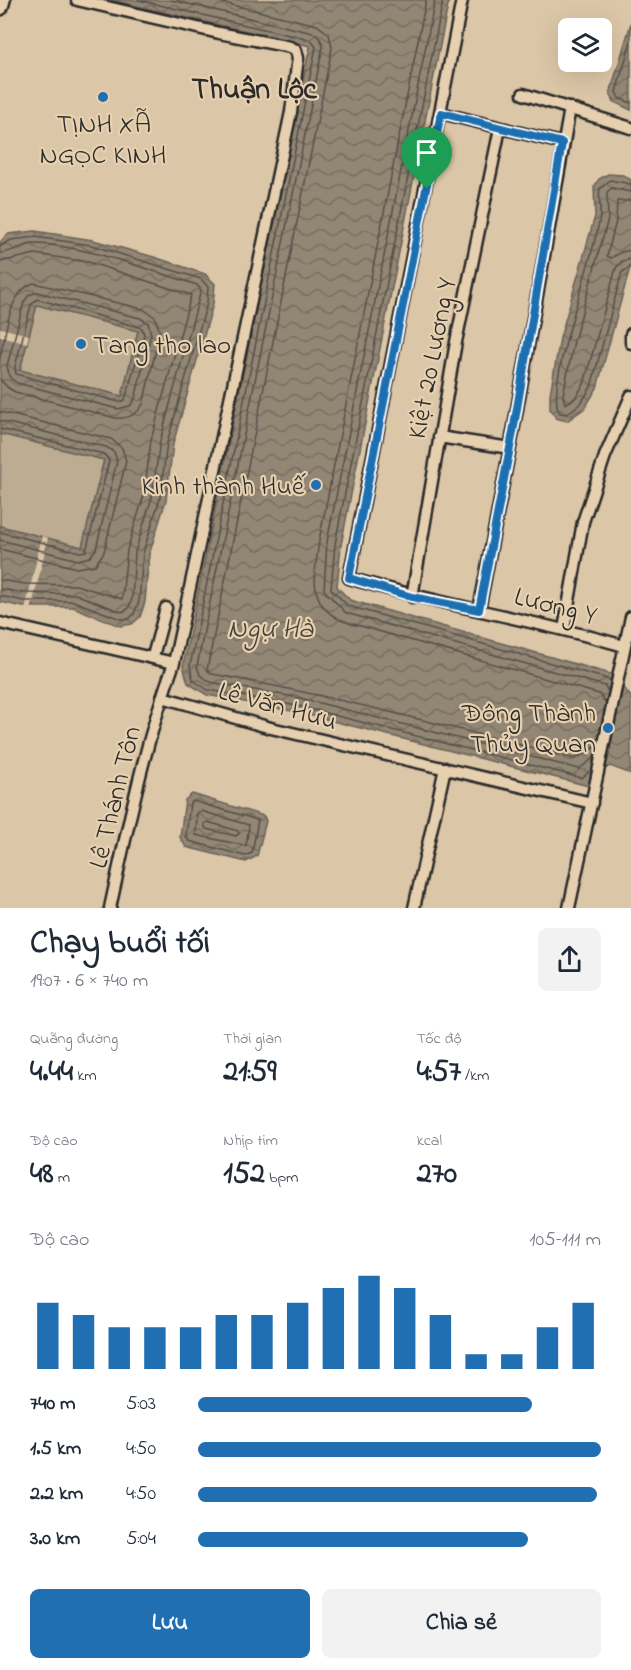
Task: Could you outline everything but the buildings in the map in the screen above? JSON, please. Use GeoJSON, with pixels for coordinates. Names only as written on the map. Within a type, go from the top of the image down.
{"type":"FeatureCollection","features":[{"type":"Feature","properties":{"kind":"main road"},"geometry":{"type":"LineString","coordinates":[[0,7],[2,0]]}},
{"type":"Feature","properties":{"kind":"street"},"geometry":{"type":"LineString","coordinates":[[77,0],[290,47],[296,50],[298,58],[291,112],[174,663],[162,696]]}},
{"type":"Feature","properties":{"kind":"street","name":"Lương Y"},"geometry":{"type":"LineString","coordinates":[[462,0],[349,578],[412,597],[564,628],[624,646]]}},
{"type":"Feature","properties":{"kind":"street"},"geometry":{"type":"LineString","coordinates":[[523,94],[631,128]]}},
{"type":"Feature","properties":{"kind":"street"},"geometry":{"type":"LineString","coordinates":[[479,610],[570,108]]}},
{"type":"Feature","properties":{"kind":"street"},"geometry":{"type":"LineString","coordinates":[[441,113],[562,143]]}},
{"type":"Feature","properties":{"kind":"street","name":"Kiệt 20 Lương Y"},"geometry":{"type":"LineString","coordinates":[[412,597],[439,437],[500,128]]}},
{"type":"Feature","properties":{"kind":"street"},"geometry":{"type":"LineString","coordinates":[[631,334],[631,343]]}},
{"type":"Feature","properties":{"kind":"street"},"geometry":{"type":"LineString","coordinates":[[564,628],[583,522],[605,456],[631,396]]}},
{"type":"Feature","properties":{"kind":"street"},"geometry":{"type":"LineString","coordinates":[[439,437],[510,448]]}},
{"type":"Feature","properties":{"kind":"street"},"geometry":{"type":"LineString","coordinates":[[153,656],[166,608]]}},
{"type":"Feature","properties":{"kind":"street"},"geometry":{"type":"LineString","coordinates":[[569,908],[631,617]]}},
{"type":"Feature","properties":{"kind":"street"},"geometry":{"type":"LineString","coordinates":[[0,623],[153,656],[174,663]]}},
{"type":"Feature","properties":{"kind":"street","name":"Lê Văn Hưu"},"geometry":{"type":"LineString","coordinates":[[162,696],[271,728],[592,803]]}},
{"type":"Feature","properties":{"kind":"street","name":"Lê Thánh Tôn"},"geometry":{"type":"LineString","coordinates":[[110,908],[162,696]]}},
{"type":"Feature","properties":{"kind":"street"},"geometry":{"type":"LineString","coordinates":[[414,908],[445,768]]}},
{"type":"Feature","properties":{"kind":"shaded area"},"geometry":{"type":"Polygon","coordinates":[[[37,305],[138,331],[122,396],[20,370],[37,305]]]}},
{"type":"Feature","properties":{"kind":"shaded area"},"geometry":{"type":"Polygon","coordinates":[[[1,434],[104,460],[82,547],[0,526],[1,434]]]}},
{"type":"Feature","properties":{"kind":"water","name":"Ngự Hà"},"geometry":{"type":"Polygon","coordinates":[[[111,0],[449,0],[341,545],[337,587],[350,600],[614,675],[631,697],[631,774],[610,766],[593,775],[589,786],[297,712],[207,695],[188,683],[183,666],[310,46],[111,0]]]}},
{"type":"Feature","properties":{"kind":"water"},"geometry":{"type":"Polygon","coordinates":[[[631,23],[631,110],[614,102],[610,93],[631,23]]]}},
{"type":"Feature","properties":{"kind":"water"},"geometry":{"type":"Polygon","coordinates":[[[608,174],[623,175],[631,180],[631,264],[597,388],[585,408],[567,421],[556,418],[550,409],[550,394],[560,338],[595,216],[594,187],[599,179],[608,174]]]}},
{"type":"Feature","properties":{"kind":"water"},"geometry":{"type":"Polygon","coordinates":[[[35,231],[93,240],[205,274],[215,284],[213,304],[173,444],[166,500],[149,555],[145,602],[140,617],[132,624],[120,626],[73,607],[23,607],[0,602],[0,526],[82,547],[104,460],[1,434],[0,436],[0,242],[8,234],[35,231]],[[37,305],[20,370],[122,396],[138,331],[37,305]]]}},
{"type":"Feature","properties":{"kind":"water"},"geometry":{"type":"Polygon","coordinates":[[[192,794],[264,816],[266,821],[257,856],[246,862],[186,847],[180,837],[185,800],[192,794]]]}},
{"type":"Feature","properties":{"kind":"pier"},"geometry":{"type":"Polygon","coordinates":[[[0,328],[29,335],[27,343],[0,336],[0,328]]]}},
{"type":"Feature","properties":{"kind":"pier"},"geometry":{"type":"Polygon","coordinates":[[[42,536],[48,538],[31,610],[25,610],[42,536]]]}},
{"type":"Feature","properties":{"kind":"place","name":"TỊNH XÃ NGỌC KINH"},"geometry":{"type":"Point","coordinates":[103,97]}},
{"type":"Feature","properties":{"kind":"place","name":"Tang tho lao"},"geometry":{"type":"Point","coordinates":[81,344]}},
{"type":"Feature","properties":{"kind":"place","name":"Kinh thành Huế"},"geometry":{"type":"Point","coordinates":[316,485]}},
{"type":"Feature","properties":{"kind":"place","name":"Đông Thành Thủy Quan"},"geometry":{"type":"Point","coordinates":[608,728]}},
{"type":"Feature","properties":{"kind":"district","name":"Thuận Lộc"},"geometry":{"type":"Point","coordinates":[254,88]}},
{"type":"Feature","properties":{"kind":"route"},"geometry":{"type":"LineString","coordinates":[[441,113],[562,143],[513,432],[479,610],[412,597],[349,578],[427,189],[441,113]]}}]}
